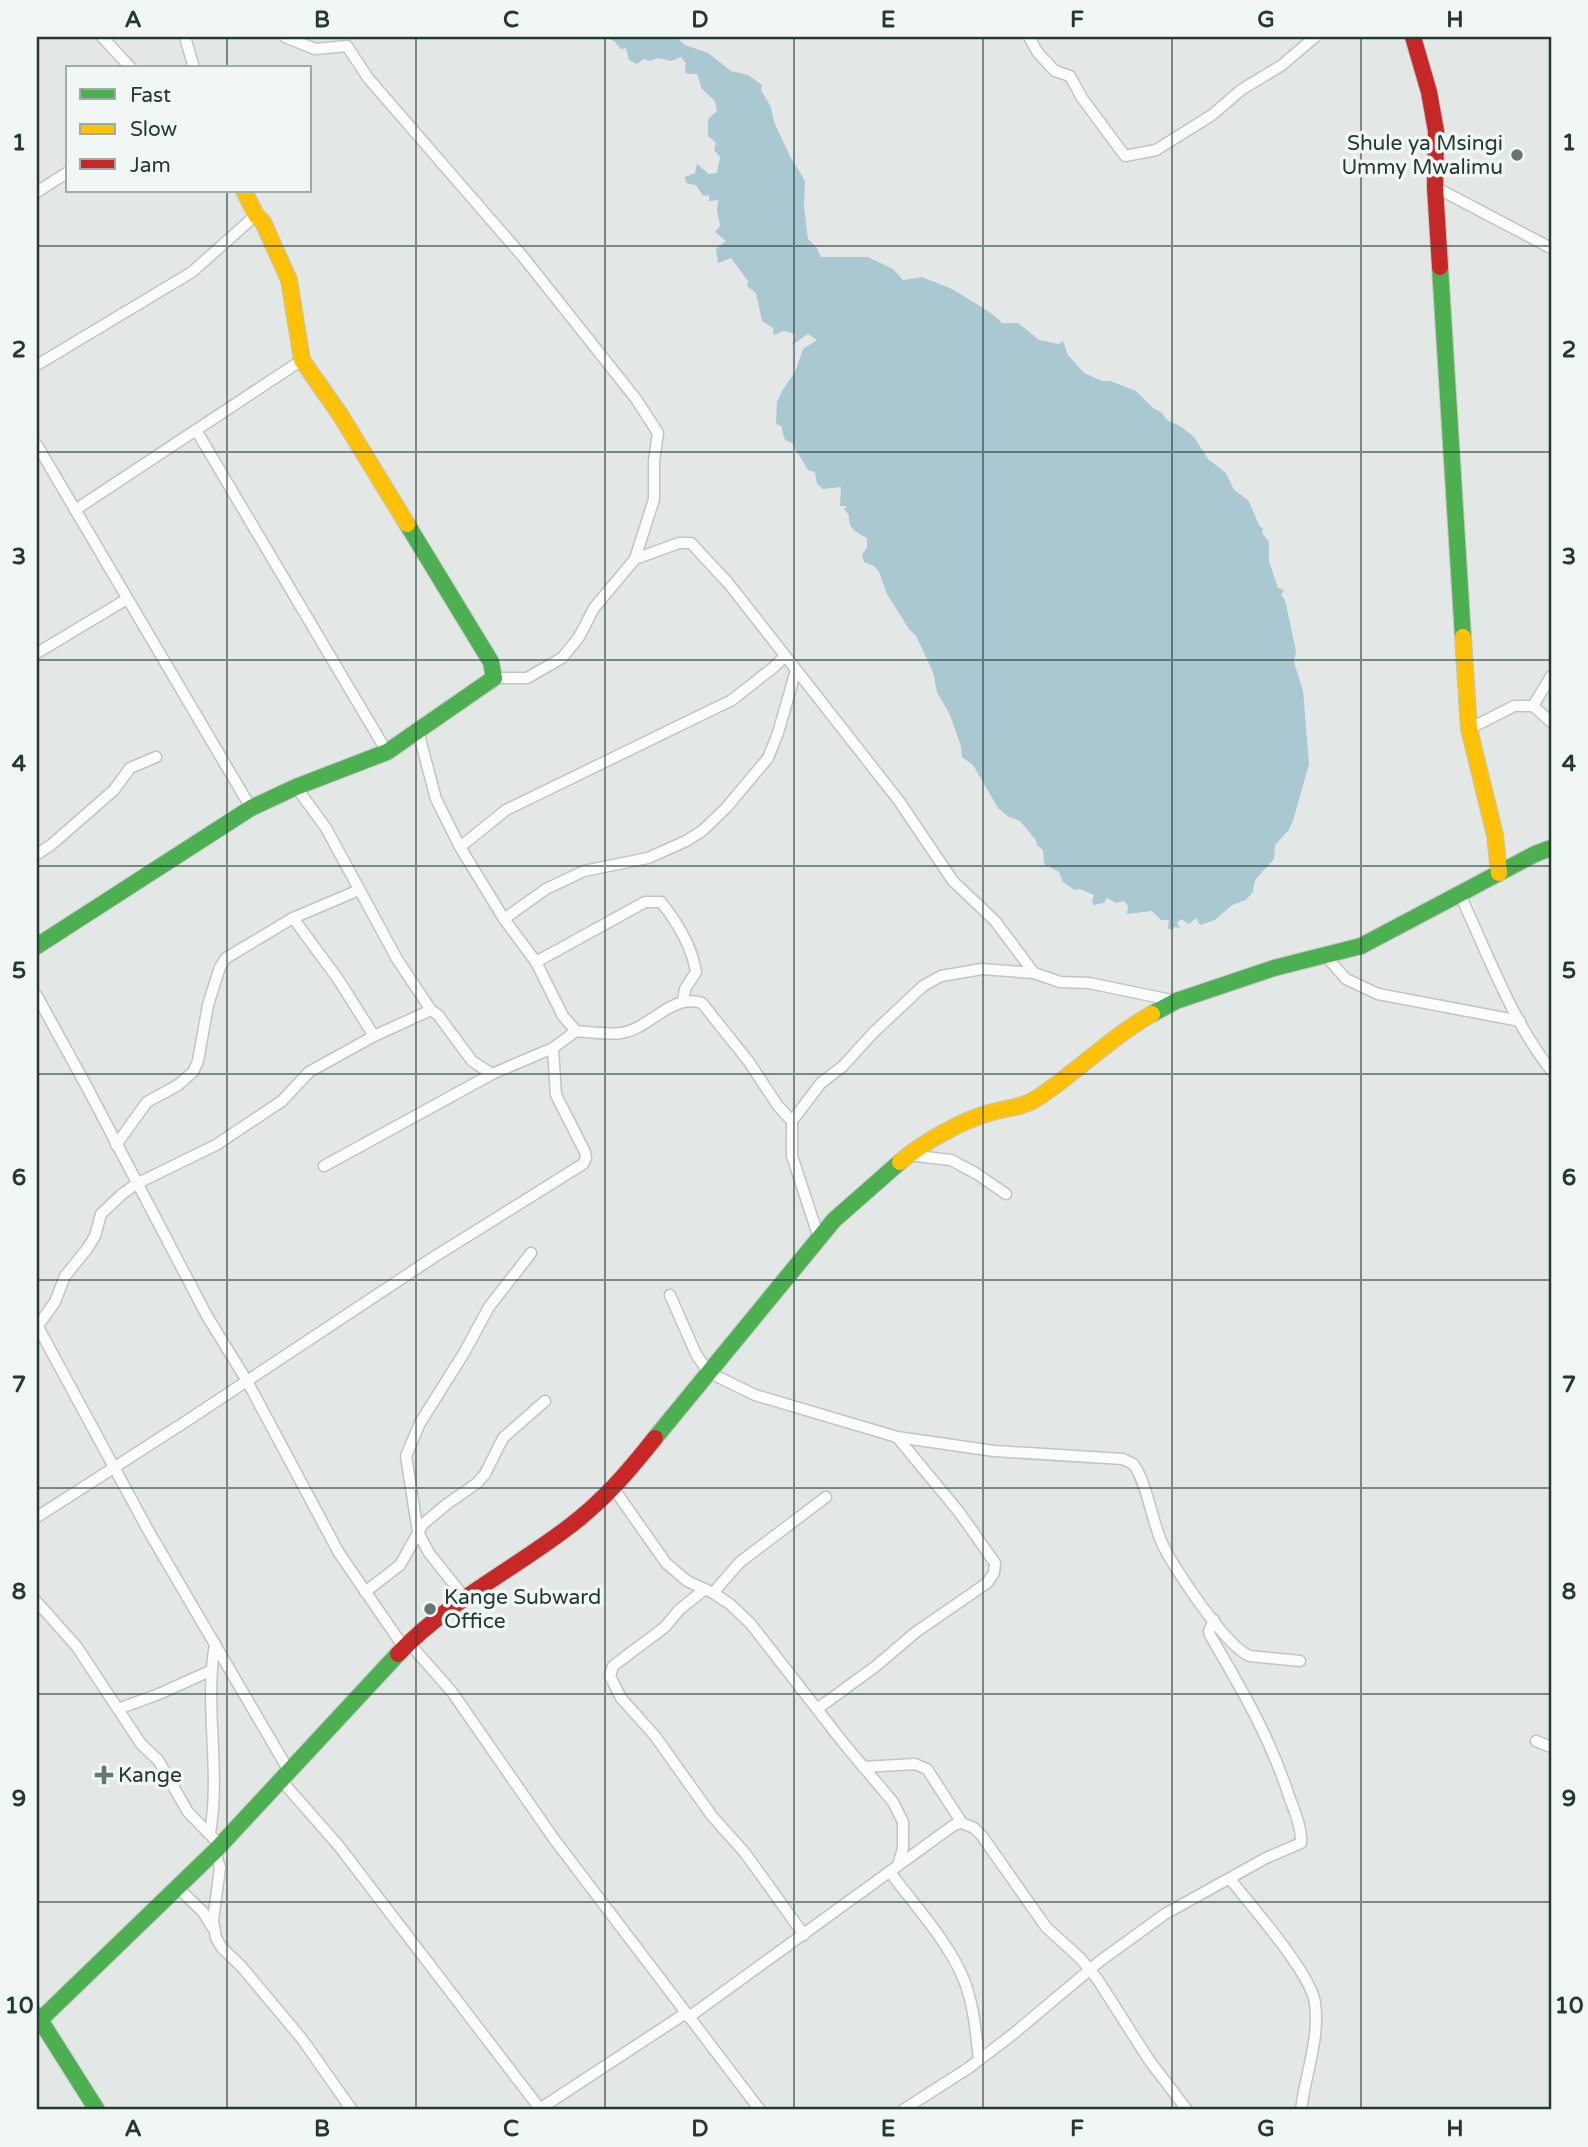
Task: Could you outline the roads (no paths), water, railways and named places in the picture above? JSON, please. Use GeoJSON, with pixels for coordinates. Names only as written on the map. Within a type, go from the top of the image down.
{"type":"FeatureCollection","features":[{"type":"Feature","properties":{"kind":"main road"},"geometry":{"type":"LineString","coordinates":[[1413,37],[1429,92],[1436,131],[1434,187],[1469,729],[1494,835],[1499,873]]}},
{"type":"Feature","properties":{"kind":"main road"},"geometry":{"type":"LineString","coordinates":[[37,946],[251,808],[296,787],[387,752],[494,678],[491,662],[341,416],[302,360],[289,280],[263,222],[256,215],[244,192]]}},
{"type":"Feature","properties":{"kind":"main road"},"geometry":{"type":"LineString","coordinates":[[97,2110],[38,2018],[177,1887],[215,1843],[284,1775],[419,1631],[574,1525],[614,1489],[834,1220],[908,1155],[961,1124],[990,1112],[1019,1108],[1029,1103],[1133,1025],[1176,1001],[1275,968],[1371,941],[1551,848]]}},
{"type":"Feature","properties":{"kind":"street"},"geometry":{"type":"LineString","coordinates":[[102,37],[129,66]]}},
{"type":"Feature","properties":{"kind":"street"},"geometry":{"type":"LineString","coordinates":[[185,37],[193,66]]}},
{"type":"Feature","properties":{"kind":"street"},"geometry":{"type":"LineString","coordinates":[[285,37],[315,49],[347,46],[368,78],[524,258],[636,399],[658,433],[654,461],[654,499],[635,559],[594,608],[579,637],[562,658],[527,677],[494,678]]}},
{"type":"Feature","properties":{"kind":"street"},"geometry":{"type":"LineString","coordinates":[[1029,37],[1038,53],[1055,71],[1070,76],[1082,98],[1125,156],[1156,150],[1212,115],[1241,90],[1282,65],[1315,37]]}},
{"type":"Feature","properties":{"kind":"street"},"geometry":{"type":"LineString","coordinates":[[37,192],[66,173]]}},
{"type":"Feature","properties":{"kind":"street"},"geometry":{"type":"LineString","coordinates":[[1434,187],[1551,248]]}},
{"type":"Feature","properties":{"kind":"street"},"geometry":{"type":"LineString","coordinates":[[37,365],[192,272],[256,215]]}},
{"type":"Feature","properties":{"kind":"street"},"geometry":{"type":"LineString","coordinates":[[75,510],[302,360]]}},
{"type":"Feature","properties":{"kind":"street"},"geometry":{"type":"LineString","coordinates":[[196,430],[387,752]]}},
{"type":"Feature","properties":{"kind":"street"},"geometry":{"type":"LineString","coordinates":[[37,445],[251,808]]}},
{"type":"Feature","properties":{"kind":"street"},"geometry":{"type":"LineString","coordinates":[[635,559],[679,543],[691,543],[729,584],[899,801],[953,881],[995,921],[1034,973]]}},
{"type":"Feature","properties":{"kind":"street"},"geometry":{"type":"LineString","coordinates":[[37,653],[127,598]]}},
{"type":"Feature","properties":{"kind":"street"},"geometry":{"type":"LineString","coordinates":[[460,847],[506,810],[723,706],[785,656]]}},
{"type":"Feature","properties":{"kind":"street"},"geometry":{"type":"LineString","coordinates":[[504,919],[546,889],[584,871],[648,858],[702,831],[726,808],[768,758],[796,670]]}},
{"type":"Feature","properties":{"kind":"street"},"geometry":{"type":"LineString","coordinates":[[1533,706],[1551,676]]}},
{"type":"Feature","properties":{"kind":"street"},"geometry":{"type":"LineString","coordinates":[[1469,729],[1514,705],[1533,706],[1551,722]]}},
{"type":"Feature","properties":{"kind":"street"},"geometry":{"type":"LineString","coordinates":[[418,731],[436,799],[460,847],[504,919],[536,962],[563,1016],[576,1031]]}},
{"type":"Feature","properties":{"kind":"street"},"geometry":{"type":"LineString","coordinates":[[37,854],[114,790],[130,768],[156,757]]}},
{"type":"Feature","properties":{"kind":"street"},"geometry":{"type":"LineString","coordinates":[[296,787],[326,828],[397,958],[431,1010],[438,1014],[472,1062],[492,1074]]}},
{"type":"Feature","properties":{"kind":"street"},"geometry":{"type":"LineString","coordinates":[[116,1145],[147,1102],[178,1085],[193,1072],[198,1061],[208,1005],[220,967],[226,958],[293,918],[359,890]]}},
{"type":"Feature","properties":{"kind":"street"},"geometry":{"type":"LineString","coordinates":[[1460,893],[1520,1021],[1551,1070]]}},
{"type":"Feature","properties":{"kind":"street"},"geometry":{"type":"LineString","coordinates":[[536,962],[645,902],[661,902],[683,935],[695,965],[696,972],[685,989],[683,1000]]}},
{"type":"Feature","properties":{"kind":"street"},"geometry":{"type":"LineString","coordinates":[[293,918],[338,979],[374,1036]]}},
{"type":"Feature","properties":{"kind":"street"},"geometry":{"type":"LineString","coordinates":[[1325,954],[1346,979],[1378,994],[1520,1021]]}},
{"type":"Feature","properties":{"kind":"street"},"geometry":{"type":"LineString","coordinates":[[819,1238],[792,1156],[792,1121],[821,1083],[843,1066],[873,1033],[923,986],[941,976],[982,969],[1034,973],[1060,982],[1088,984],[1176,1001]]}},
{"type":"Feature","properties":{"kind":"street"},"geometry":{"type":"LineString","coordinates":[[37,996],[207,1316],[247,1381],[339,1553],[407,1646],[452,1692],[554,1839],[760,2110]]}},
{"type":"Feature","properties":{"kind":"street"},"geometry":{"type":"LineString","coordinates":[[324,1166],[492,1074],[554,1048],[576,1031],[622,1033],[683,1000],[702,1003],[750,1062],[778,1106],[792,1121]]}},
{"type":"Feature","properties":{"kind":"street"},"geometry":{"type":"LineString","coordinates":[[431,1010],[374,1036],[309,1072],[282,1101],[216,1145],[136,1184],[105,1208],[95,1236],[65,1276],[55,1302],[37,1326],[148,1530],[215,1644],[284,1775],[540,2110],[688,2015],[804,1935],[954,1825],[962,1822]]}},
{"type":"Feature","properties":{"kind":"street"},"geometry":{"type":"LineString","coordinates":[[37,1517],[434,1257],[583,1164],[585,1152],[556,1095],[554,1048]]}},
{"type":"Feature","properties":{"kind":"street"},"geometry":{"type":"LineString","coordinates":[[908,1155],[951,1160],[1006,1194]]}},
{"type":"Feature","properties":{"kind":"street"},"geometry":{"type":"LineString","coordinates":[[465,1598],[429,1553],[418,1532],[406,1456],[420,1423],[489,1307],[531,1253]]}},
{"type":"Feature","properties":{"kind":"street"},"geometry":{"type":"LineString","coordinates":[[670,1295],[696,1354],[708,1372],[755,1395],[897,1437],[994,1451],[1123,1459],[1133,1464],[1160,1540],[1174,1567],[1196,1599],[1244,1654],[1300,1661]]}},
{"type":"Feature","properties":{"kind":"street"},"geometry":{"type":"LineString","coordinates":[[365,1592],[400,1565],[423,1524],[477,1483],[485,1474],[503,1438],[545,1401]]}},
{"type":"Feature","properties":{"kind":"street"},"geometry":{"type":"LineString","coordinates":[[817,1709],[876,1666],[916,1632],[987,1583],[994,1573],[995,1563],[959,1512],[897,1437]]}},
{"type":"Feature","properties":{"kind":"street"},"geometry":{"type":"LineString","coordinates":[[614,1489],[666,1563],[687,1581],[730,1604],[750,1623],[893,1801],[902,1822],[903,1848],[894,1869]]}},
{"type":"Feature","properties":{"kind":"street"},"geometry":{"type":"LineString","coordinates":[[804,1935],[745,1853],[712,1816],[655,1736],[621,1698],[610,1676],[613,1666],[665,1627],[680,1609],[709,1591],[740,1562],[826,1497]]}},
{"type":"Feature","properties":{"kind":"street"},"geometry":{"type":"LineString","coordinates":[[37,1602],[77,1647],[141,1744],[158,1760],[188,1812],[215,1843]]}},
{"type":"Feature","properties":{"kind":"street"},"geometry":{"type":"LineString","coordinates":[[903,2110],[979,2060],[1090,1972],[1100,1961],[1165,1914],[1266,1858],[1301,1843],[1293,1808],[1271,1747],[1256,1713],[1210,1635],[1214,1620]]}},
{"type":"Feature","properties":{"kind":"street"},"geometry":{"type":"LineString","coordinates":[[213,1929],[220,1868],[215,1843],[210,1671],[215,1644]]}},
{"type":"Feature","properties":{"kind":"street"},"geometry":{"type":"LineString","coordinates":[[118,1709],[159,1695],[210,1671]]}},
{"type":"Feature","properties":{"kind":"street"},"geometry":{"type":"LineString","coordinates":[[1536,1741],[1551,1747]]}},
{"type":"Feature","properties":{"kind":"street"},"geometry":{"type":"LineString","coordinates":[[863,1767],[915,1764],[927,1769],[962,1822],[982,1836],[1046,1927],[1081,1959],[1098,1980],[1149,2060],[1187,2110]]}},
{"type":"Feature","properties":{"kind":"street"},"geometry":{"type":"LineString","coordinates":[[894,1869],[944,1944],[964,1981],[975,2020],[979,2060]]}},
{"type":"Feature","properties":{"kind":"street"},"geometry":{"type":"LineString","coordinates":[[1230,1879],[1277,1938],[1309,1985],[1315,2002],[1315,2037],[1301,2110]]}},
{"type":"Feature","properties":{"kind":"street"},"geometry":{"type":"LineString","coordinates":[[177,1887],[203,1912],[222,1948],[241,1966],[302,2039],[352,2110]]}},
{"type":"Feature","properties":{"kind":"water"},"geometry":{"type":"Polygon","coordinates":[[[604,37],[676,37],[685,45],[708,53],[731,71],[748,75],[762,85],[761,90],[771,107],[774,122],[805,181],[804,207],[808,239],[821,257],[868,257],[893,269],[903,280],[922,277],[952,289],[1002,323],[1018,323],[1039,340],[1059,344],[1063,341],[1068,355],[1084,373],[1136,391],[1167,420],[1194,437],[1208,459],[1226,473],[1234,490],[1248,500],[1260,527],[1263,528],[1262,533],[1269,542],[1269,561],[1278,588],[1284,590],[1281,595],[1285,600],[1296,651],[1294,662],[1303,691],[1309,764],[1293,821],[1275,845],[1274,859],[1255,880],[1253,892],[1246,900],[1232,905],[1215,920],[1200,925],[1196,918],[1189,924],[1181,919],[1177,923],[1180,928],[1171,930],[1168,928],[1169,920],[1161,920],[1152,911],[1127,914],[1128,906],[1124,901],[1116,903],[1107,898],[1104,903],[1094,905],[1094,895],[1080,889],[1075,890],[1063,882],[1059,872],[1044,864],[1043,850],[1020,821],[1009,817],[998,808],[973,765],[962,757],[950,715],[937,692],[933,672],[916,636],[887,594],[879,572],[874,566],[864,562],[862,555],[867,547],[867,538],[851,527],[849,515],[844,509],[847,506],[840,506],[841,487],[823,489],[817,484],[815,472],[808,470],[792,443],[785,440],[781,426],[776,424],[777,402],[782,391],[795,372],[803,349],[817,340],[808,334],[792,345],[795,337],[792,333],[783,331],[775,335],[773,328],[762,321],[756,293],[747,286],[748,281],[731,258],[718,263],[716,249],[726,241],[715,232],[720,226],[718,200],[709,201],[709,195],[703,196],[696,185],[686,183],[685,177],[695,173],[697,164],[709,174],[717,173],[720,157],[714,150],[716,143],[708,136],[708,119],[717,111],[715,101],[702,89],[697,74],[685,72],[686,63],[681,57],[671,61],[644,59],[637,64],[629,60],[626,48],[621,49],[614,41],[604,37]]]}},
{"type":"Feature","properties":{"kind":"place","name":"Shule ya Msingi Ummy Mwalimu"},"geometry":{"type":"Point","coordinates":[1517,155]}},
{"type":"Feature","properties":{"kind":"place","name":"Kange Subward Office"},"geometry":{"type":"Point","coordinates":[430,1609]}},
{"type":"Feature","properties":{"kind":"place","name":"Kange"},"geometry":{"type":"Point","coordinates":[104,1775]}}]}
